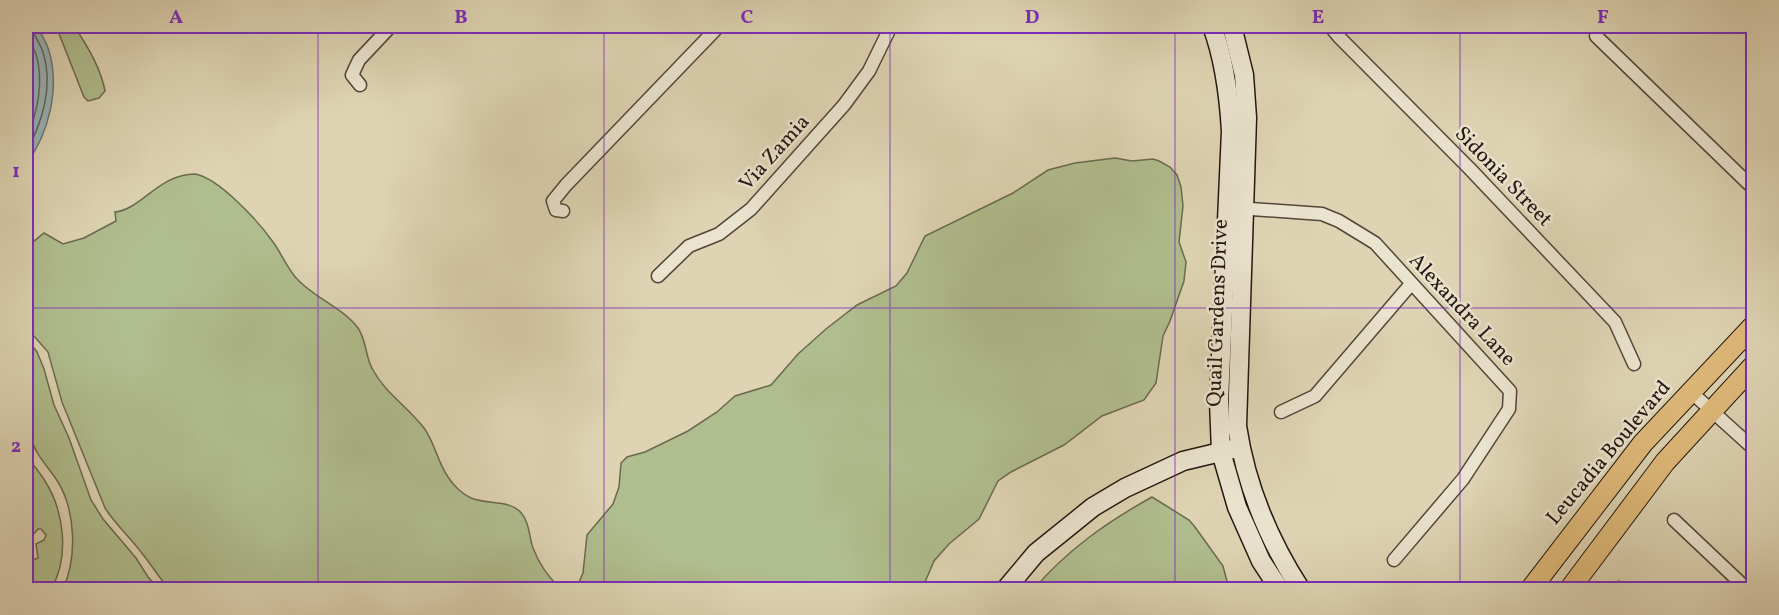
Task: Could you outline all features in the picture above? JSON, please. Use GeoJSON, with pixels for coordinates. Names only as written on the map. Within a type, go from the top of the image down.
{"type":"FeatureCollection","features":[{"type":"Feature","properties":{"kind":"main road","name":"Quail Gardens Drive"},"geometry":{"type":"LineString","coordinates":[[1212,26],[1230,107],[1236,207],[1237,426],[1240,448],[1268,533],[1301,590]]}},
{"type":"Feature","properties":{"kind":"main road","name":"Quail Gardens Drive"},"geometry":{"type":"LineString","coordinates":[[1232,26],[1244,75],[1247,118],[1236,207],[1219,401],[1221,452],[1237,507],[1261,561],[1280,590]]}},
{"type":"Feature","properties":{"kind":"main road","name":"Leucadia Boulevard"},"geometry":{"type":"LineString","coordinates":[[1530,590],[1643,443],[1754,325]]}},
{"type":"Feature","properties":{"kind":"main road"},"geometry":{"type":"LineString","coordinates":[[1569,590],[1665,462],[1754,365]]}},
{"type":"Feature","properties":{"kind":"main road"},"geometry":{"type":"LineString","coordinates":[[1005,590],[1036,553],[1093,507],[1156,472],[1183,461],[1240,448]]}},
{"type":"Feature","properties":{"kind":"street"},"geometry":{"type":"LineString","coordinates":[[360,85],[352,75],[359,60],[391,26]]}},
{"type":"Feature","properties":{"kind":"street"},"geometry":{"type":"LineString","coordinates":[[563,211],[556,210],[553,201],[611,137],[719,26]]}},
{"type":"Feature","properties":{"kind":"street","name":"Via Zamia"},"geometry":{"type":"LineString","coordinates":[[658,276],[689,246],[719,234],[751,209],[844,105],[869,71],[891,26]]}},
{"type":"Feature","properties":{"kind":"street","name":"Sidonia Street"},"geometry":{"type":"LineString","coordinates":[[1330,26],[1615,322],[1634,364]]}},
{"type":"Feature","properties":{"kind":"street"},"geometry":{"type":"LineString","coordinates":[[1596,36],[1754,189]]}},
{"type":"Feature","properties":{"kind":"street","name":"Alexandra Lane"},"geometry":{"type":"LineString","coordinates":[[1236,207],[1322,214],[1339,221],[1375,243],[1510,391],[1509,409],[1462,479],[1394,560]]}},
{"type":"Feature","properties":{"kind":"street"},"geometry":{"type":"LineString","coordinates":[[1281,412],[1316,396],[1411,284]]}},
{"type":"Feature","properties":{"kind":"street"},"geometry":{"type":"LineString","coordinates":[[1691,392],[1754,449]]}},
{"type":"Feature","properties":{"kind":"street"},"geometry":{"type":"LineString","coordinates":[[1674,520],[1744,588]]}},
{"type":"Feature","properties":{"kind":"green space"},"geometry":{"type":"Polygon","coordinates":[[[56,26],[74,26],[84,41],[103,82],[105,91],[99,98],[88,101],[84,97],[56,26]]]}},
{"type":"Feature","properties":{"kind":"green space"},"geometry":{"type":"Polygon","coordinates":[[[1115,158],[1132,161],[1153,159],[1159,161],[1170,167],[1177,175],[1181,187],[1183,206],[1179,242],[1186,262],[1184,281],[1163,336],[1156,383],[1144,400],[1102,416],[1064,445],[998,481],[979,519],[949,544],[934,561],[922,589],[576,589],[583,573],[587,535],[613,504],[619,487],[621,463],[627,457],[645,452],[688,431],[717,412],[735,396],[771,385],[798,354],[826,329],[857,305],[896,286],[907,273],[925,236],[1013,193],[1048,170],[1075,163],[1115,158]]]}},
{"type":"Feature","properties":{"kind":"green space"},"geometry":{"type":"Polygon","coordinates":[[[195,174],[205,177],[238,202],[267,234],[298,280],[352,321],[361,333],[370,365],[378,378],[424,428],[452,483],[471,498],[505,504],[517,509],[527,522],[538,560],[561,589],[170,590],[162,581],[137,546],[105,508],[62,402],[48,352],[26,327],[26,254],[33,242],[44,233],[63,244],[84,238],[116,221],[115,212],[134,205],[161,185],[182,176],[195,174]]]}},
{"type":"Feature","properties":{"kind":"green space"},"geometry":{"type":"Polygon","coordinates":[[[26,338],[37,352],[44,369],[54,405],[69,438],[91,500],[103,519],[159,589],[63,589],[71,563],[71,521],[64,494],[37,451],[28,430],[24,396],[26,338]]]}},
{"type":"Feature","properties":{"kind":"green space"},"geometry":{"type":"Polygon","coordinates":[[[26,454],[43,477],[57,506],[60,520],[61,563],[51,589],[26,589],[26,554],[29,554],[33,560],[38,558],[36,544],[44,540],[46,535],[38,529],[26,540],[25,526],[32,518],[33,508],[26,488],[28,474],[26,454]]]}},
{"type":"Feature","properties":{"kind":"green space"},"geometry":{"type":"Polygon","coordinates":[[[1152,497],[1189,520],[1195,527],[1223,566],[1229,589],[1034,589],[1088,538],[1119,516],[1152,497]]]}},
{"type":"Feature","properties":{"kind":"water"},"geometry":{"type":"Polygon","coordinates":[[[26,26],[37,26],[49,51],[53,95],[41,139],[26,164],[26,26]]]}}]}
